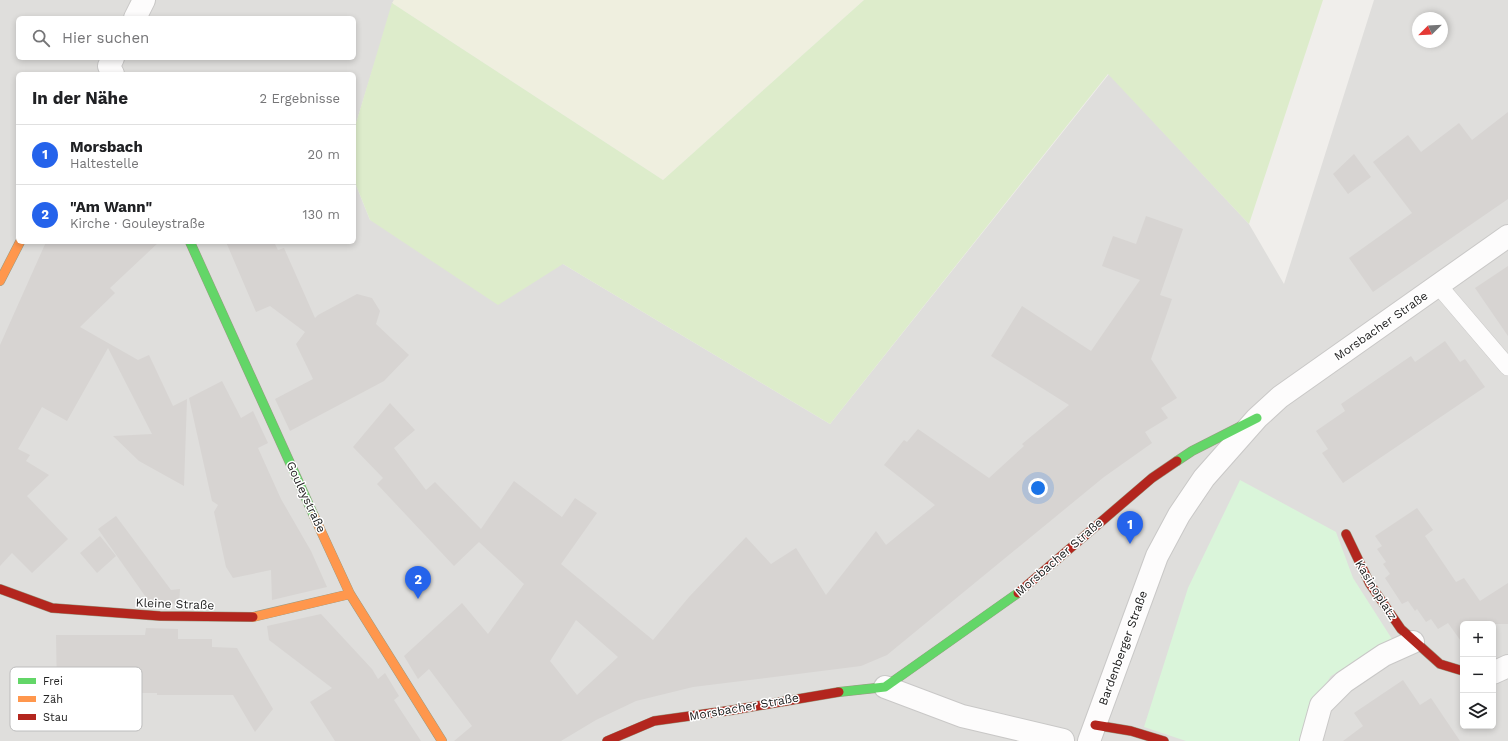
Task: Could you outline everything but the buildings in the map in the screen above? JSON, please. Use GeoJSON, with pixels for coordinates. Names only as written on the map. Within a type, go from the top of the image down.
{"type":"FeatureCollection","features":[{"type":"Feature","properties":{"kind":"street"},"geometry":{"type":"LineString","coordinates":[[136,16],[144,0]]}},
{"type":"Feature","properties":{"kind":"street","name":"Morsbacher Straße"},"geometry":{"type":"LineString","coordinates":[[1157,556],[1179,515],[1204,478],[1257,418],[1293,388],[1508,236]]}},
{"type":"Feature","properties":{"kind":"street"},"geometry":{"type":"LineString","coordinates":[[1,276],[19,244]]}},
{"type":"Feature","properties":{"kind":"street","name":"Gouleystraße"},"geometry":{"type":"LineString","coordinates":[[191,244],[350,594],[442,741]]}},
{"type":"Feature","properties":{"kind":"street","name":"Morsbacher Straße"},"geometry":{"type":"LineString","coordinates":[[885,687],[1014,597],[1152,478],[1192,451],[1257,418]]}},
{"type":"Feature","properties":{"kind":"street","name":"Kasinoplatz"},"geometry":{"type":"LineString","coordinates":[[1346,534],[1358,563],[1394,620],[1413,642],[1441,664],[1460,670]]}},
{"type":"Feature","properties":{"kind":"street","name":"Bardenberger Straße"},"geometry":{"type":"LineString","coordinates":[[1092,733],[1157,556]]}},
{"type":"Feature","properties":{"kind":"street","name":"Kleine Straße"},"geometry":{"type":"LineString","coordinates":[[0,589],[52,608],[160,616],[233,618],[248,618],[350,594]]}},
{"type":"Feature","properties":{"kind":"street"},"geometry":{"type":"LineString","coordinates":[[1311,741],[1321,705],[1344,682],[1384,655],[1413,642]]}},
{"type":"Feature","properties":{"kind":"street"},"geometry":{"type":"LineString","coordinates":[[1496,672],[1508,666]]}},
{"type":"Feature","properties":{"kind":"street","name":"Morsbacher Straße"},"geometry":{"type":"LineString","coordinates":[[607,741],[654,722],[848,690],[885,687],[962,716],[1064,740]]}},
{"type":"Feature","properties":{"kind":"street"},"geometry":{"type":"LineString","coordinates":[[1092,733],[1131,731],[1164,741]]}},
{"type":"Feature","properties":{"kind":"lane"},"geometry":{"type":"LineString","coordinates":[[1438,285],[1508,367]]}},
{"type":"Feature","properties":{"kind":"shaded area"},"geometry":{"type":"Polygon","coordinates":[[[0,0],[394,0],[356,124],[356,72],[16,72],[16,244],[356,244],[356,185],[370,220],[563,264],[830,424],[1109,74],[1249,224],[1284,284],[1374,0],[1508,0],[1508,741],[0,741],[0,0]]]}},
{"type":"Feature","properties":{"kind":"green space"},"geometry":{"type":"Polygon","coordinates":[[[394,0],[864,0],[663,180],[392,3],[394,0]]]}},
{"type":"Feature","properties":{"kind":"green space"},"geometry":{"type":"Polygon","coordinates":[[[864,0],[1323,0],[1249,224],[1108,74],[830,424],[563,264],[498,305],[370,220],[356,185],[356,123],[392,3],[663,180],[864,0]]]}},
{"type":"Feature","properties":{"kind":"green space"},"geometry":{"type":"Polygon","coordinates":[[[1240,480],[1336,532],[1353,578],[1392,639],[1331,676],[1314,702],[1299,741],[1186,741],[1144,727],[1188,588],[1240,480]]]}},
{"type":"Feature","properties":{"kind":"traffic: fast"},"geometry":{"type":"LineString","coordinates":[[191,244],[314,516]]}},
{"type":"Feature","properties":{"kind":"traffic: fast"},"geometry":{"type":"LineString","coordinates":[[1177,461],[1192,451],[1257,418]]}},
{"type":"Feature","properties":{"kind":"traffic: fast"},"geometry":{"type":"LineString","coordinates":[[839,692],[885,687],[1018,593]]}},
{"type":"Feature","properties":{"kind":"traffic: slow"},"geometry":{"type":"LineString","coordinates":[[0,281],[19,244]]}},
{"type":"Feature","properties":{"kind":"traffic: slow"},"geometry":{"type":"LineString","coordinates":[[314,516],[350,594],[442,741]]}},
{"type":"Feature","properties":{"kind":"traffic: slow"},"geometry":{"type":"LineString","coordinates":[[253,617],[350,594]]}},
{"type":"Feature","properties":{"kind":"traffic: jam"},"geometry":{"type":"LineString","coordinates":[[1018,593],[1152,478],[1177,461]]}},
{"type":"Feature","properties":{"kind":"traffic: jam"},"geometry":{"type":"LineString","coordinates":[[1346,534],[1370,584],[1401,629],[1440,664],[1460,670]]}},
{"type":"Feature","properties":{"kind":"traffic: jam"},"geometry":{"type":"LineString","coordinates":[[0,589],[52,608],[160,616],[253,617]]}},
{"type":"Feature","properties":{"kind":"traffic: jam"},"geometry":{"type":"LineString","coordinates":[[607,741],[654,721],[733,710],[839,692]]}},
{"type":"Feature","properties":{"kind":"traffic: jam"},"geometry":{"type":"LineString","coordinates":[[1095,725],[1131,731],[1164,741]]}},
{"type":"Feature","properties":{"kind":"place","name":"Morsbach"},"geometry":{"type":"Point","coordinates":[1130,544]}},
{"type":"Feature","properties":{"kind":"place","name":"\"Am Wann\""},"geometry":{"type":"Point","coordinates":[418,599]}}]}
